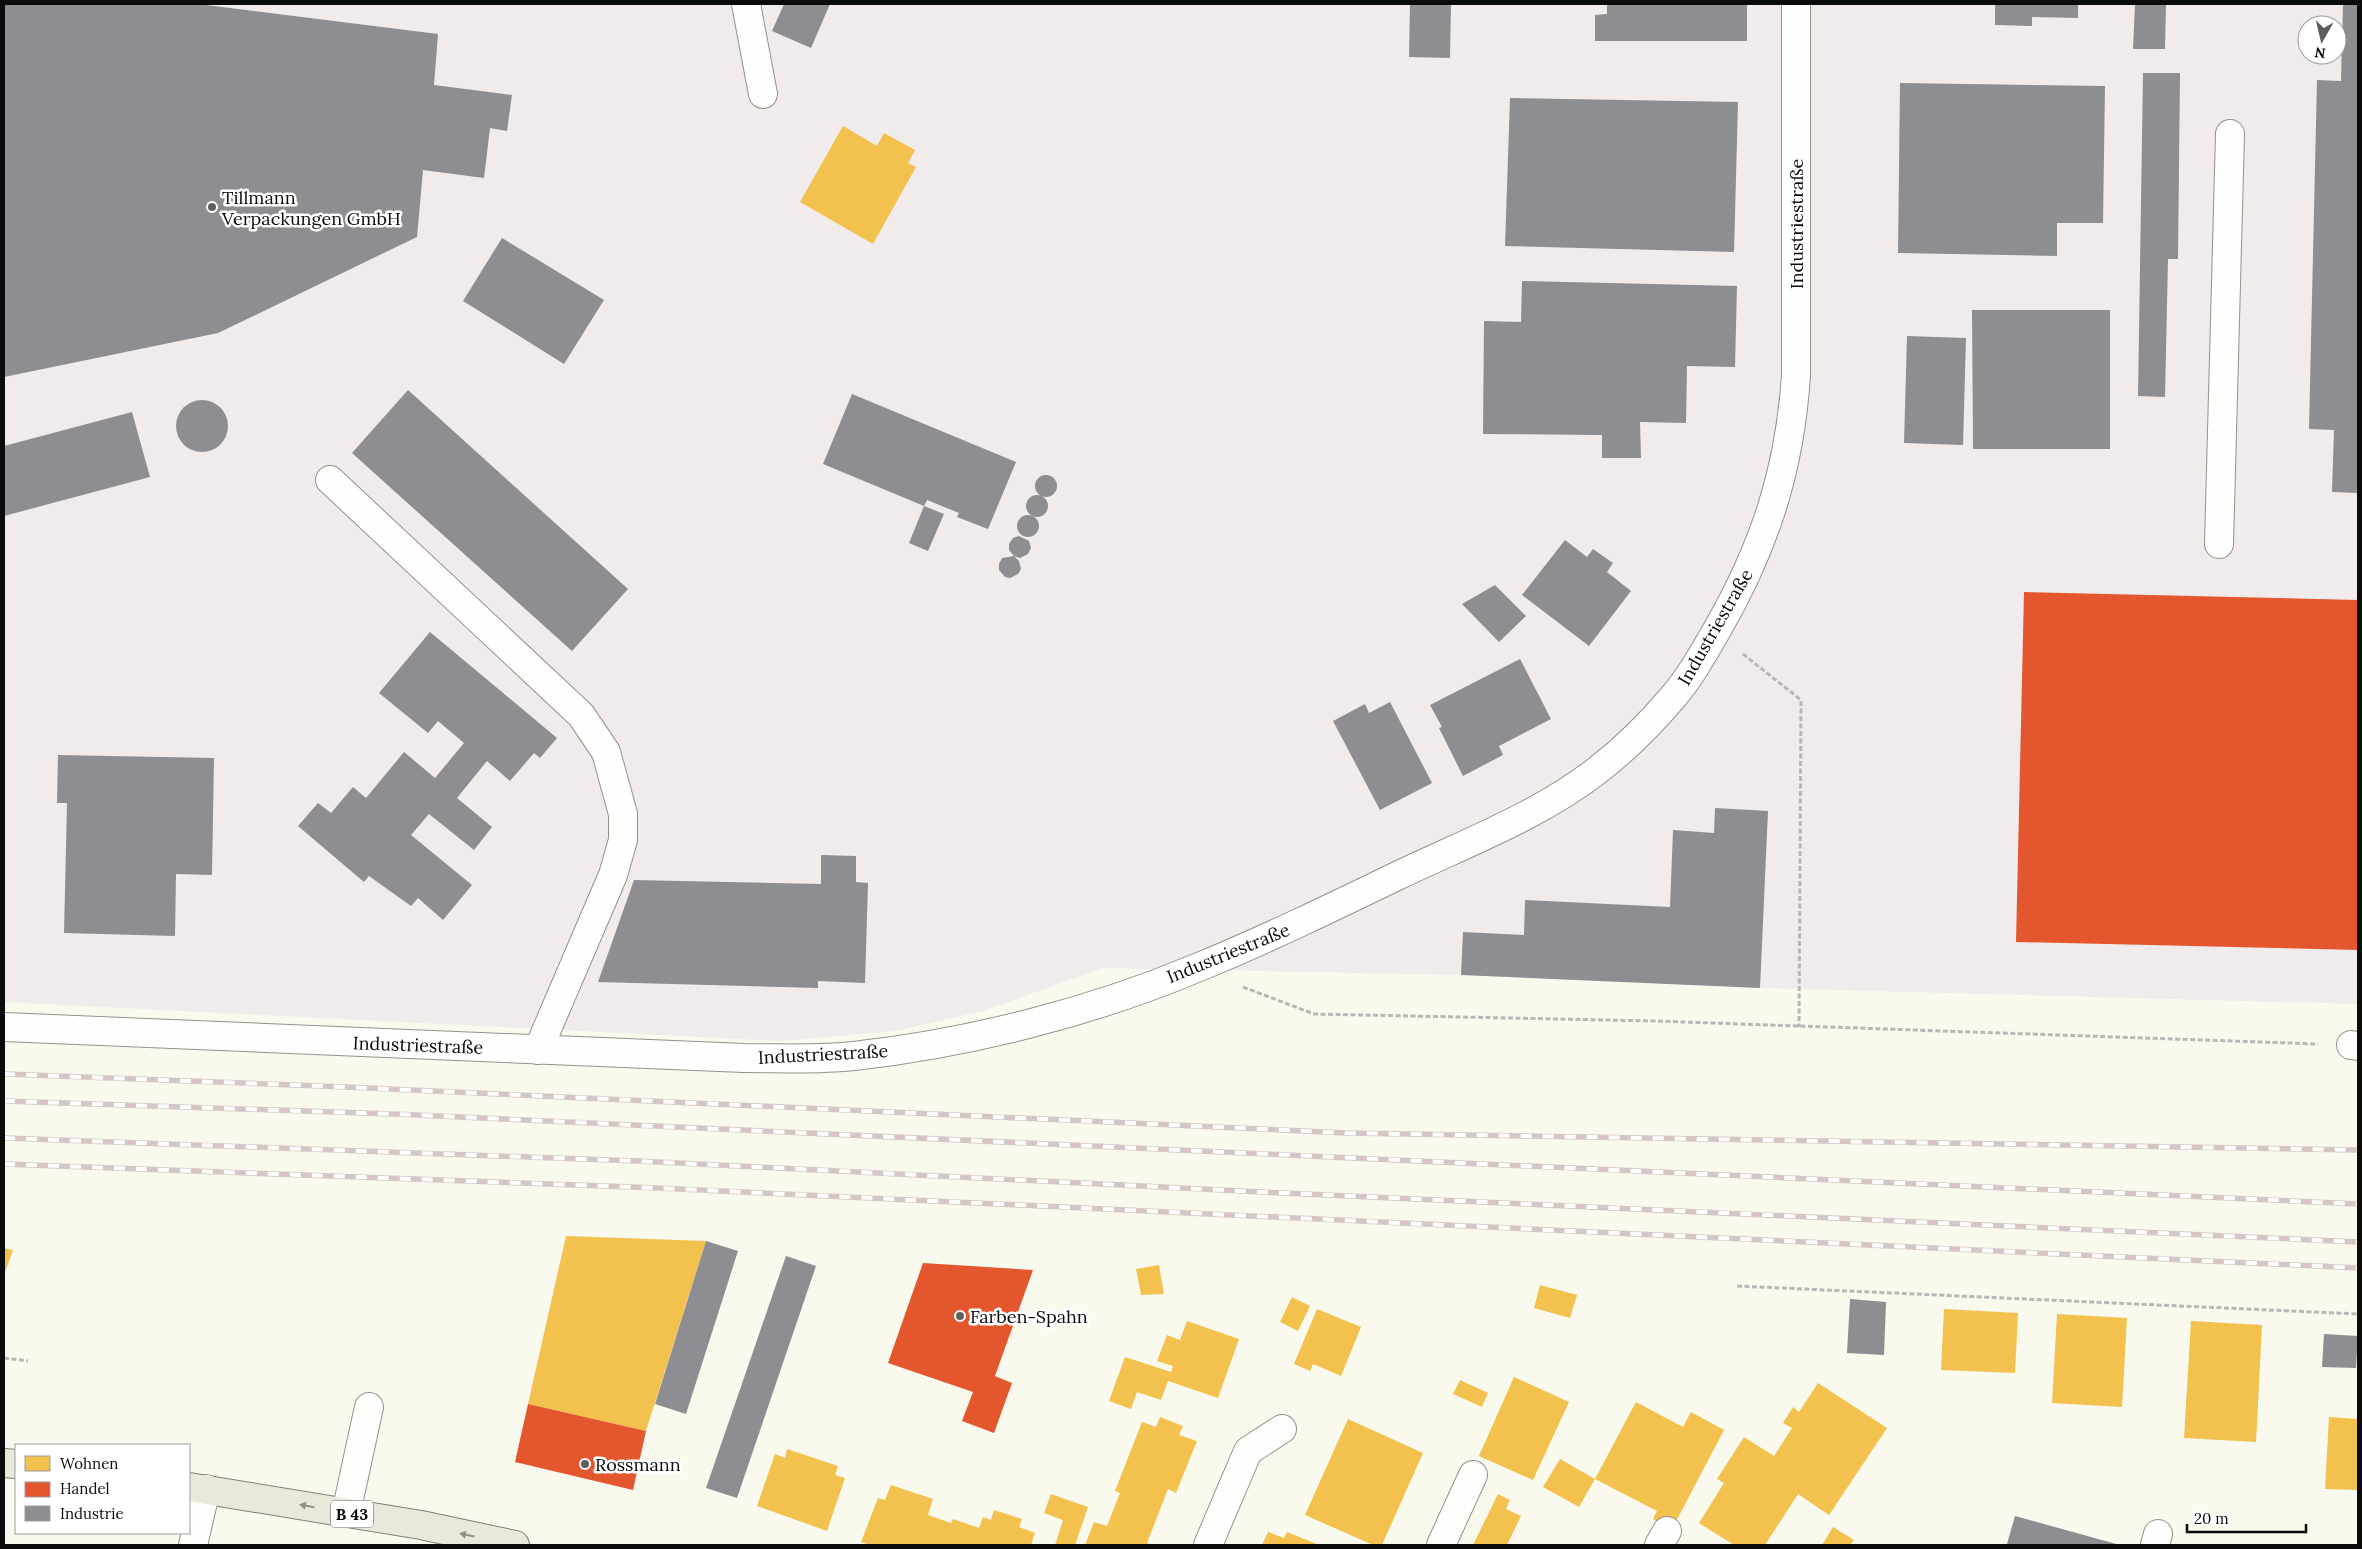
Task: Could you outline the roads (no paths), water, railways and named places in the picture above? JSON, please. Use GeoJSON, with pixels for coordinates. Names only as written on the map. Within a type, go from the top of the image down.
{"type":"FeatureCollection","features":[{"type":"Feature","properties":{"kind":"main road","name":"B 43"},"geometry":{"type":"LineString","coordinates":[[198,1488],[450,1531],[515,1545]]}},
{"type":"Feature","properties":{"kind":"street"},"geometry":{"type":"LineString","coordinates":[[746,4],[763,94]]}},
{"type":"Feature","properties":{"kind":"street","name":"Industriestraße"},"geometry":{"type":"LineString","coordinates":[[4,1027],[538,1050],[804,1058],[850,1056],[901,1050],[960,1039],[1077,1010],[1196,969],[1294,926],[1515,820],[1558,796],[1599,770],[1635,737],[1673,697],[1695,667],[1742,587],[1758,550],[1784,468],[1793,420],[1796,374],[1796,4]]}},
{"type":"Feature","properties":{"kind":"street"},"geometry":{"type":"LineString","coordinates":[[2218,544],[2230,134]]}},
{"type":"Feature","properties":{"kind":"street"},"geometry":{"type":"LineString","coordinates":[[330,480],[581,715],[606,752],[623,814],[623,840],[613,875],[538,1050]]}},
{"type":"Feature","properties":{"kind":"street"},"geometry":{"type":"LineString","coordinates":[[346,1513],[369,1407]]}},
{"type":"Feature","properties":{"kind":"street"},"geometry":{"type":"LineString","coordinates":[[1208,1545],[1248,1451],[1282,1429]]}},
{"type":"Feature","properties":{"kind":"street"},"geometry":{"type":"LineString","coordinates":[[1441,1545],[1473,1475]]}},
{"type":"Feature","properties":{"kind":"street"},"geometry":{"type":"LineString","coordinates":[[193,1545],[198,1488]]}},
{"type":"Feature","properties":{"kind":"railway"},"geometry":{"type":"LineString","coordinates":[[4,1074],[346,1087],[1347,1133],[2358,1150]]}},
{"type":"Feature","properties":{"kind":"railway"},"geometry":{"type":"LineString","coordinates":[[4,1101],[393,1114],[2358,1204]]}},
{"type":"Feature","properties":{"kind":"railway"},"geometry":{"type":"LineString","coordinates":[[4,1138],[637,1161],[1282,1193],[2358,1242]]}},
{"type":"Feature","properties":{"kind":"railway"},"geometry":{"type":"LineString","coordinates":[[4,1164],[658,1188],[2358,1268]]}},
{"type":"Feature","properties":{"kind":"place","name":"Tillmann Verpackungen GmbH"},"geometry":{"type":"Point","coordinates":[212,207]}},
{"type":"Feature","properties":{"kind":"place","name":"Farben-Spahn"},"geometry":{"type":"Point","coordinates":[960,1316]}},
{"type":"Feature","properties":{"kind":"place","name":"Rossmann"},"geometry":{"type":"Point","coordinates":[585,1464]}}]}
